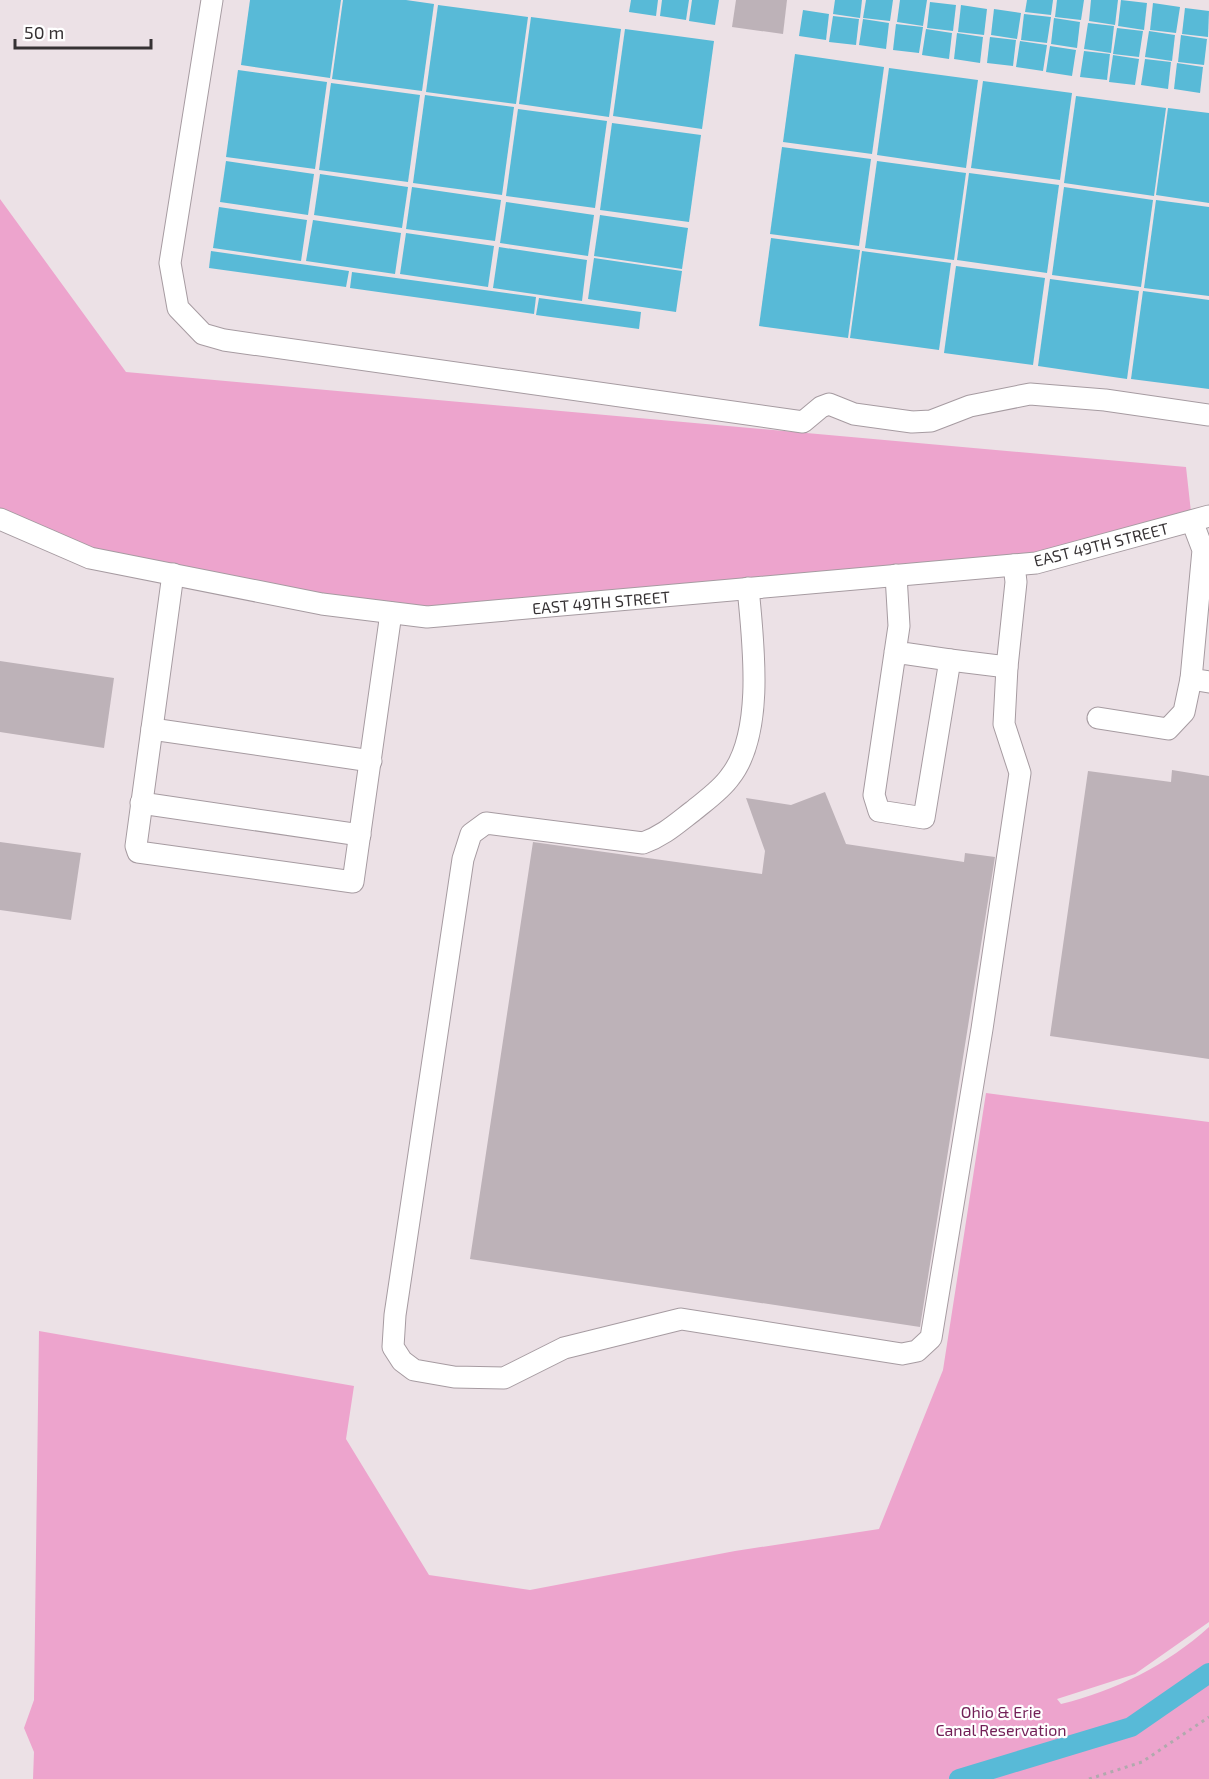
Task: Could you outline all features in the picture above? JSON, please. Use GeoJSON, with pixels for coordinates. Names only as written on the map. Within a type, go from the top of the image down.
{"type":"FeatureCollection","features":[{"type":"Feature","properties":{"kind":"street"},"geometry":{"type":"LineString","coordinates":[[212,0],[170,263],[178,308],[203,334],[224,340],[803,422],[821,407],[829,404],[854,414],[912,422],[932,421],[970,406],[1030,394],[1105,400],[1209,415]]}},
{"type":"Feature","properties":{"kind":"street"},"geometry":{"type":"LineString","coordinates":[[1098,718],[1168,729],[1184,712],[1200,681],[1203,550],[1201,518]]}},
{"type":"Feature","properties":{"kind":"street","name":"EAST 49TH STREET"},"geometry":{"type":"LineString","coordinates":[[0,519],[90,558],[322,604],[427,617],[1014,565],[1036,562],[1201,518]]}},
{"type":"Feature","properties":{"kind":"street"},"geometry":{"type":"LineString","coordinates":[[748,588],[753,688],[743,755],[730,777],[699,805],[661,836],[643,843],[486,823],[471,834],[463,859],[395,1316],[393,1347],[402,1361],[414,1370],[454,1377],[504,1378],[564,1348],[681,1319],[902,1354],[917,1351],[931,1338],[982,1029],[1020,773],[1004,724],[1007,667],[1016,582],[1014,565]]}},
{"type":"Feature","properties":{"kind":"street"},"geometry":{"type":"LineString","coordinates":[[173,574],[135,846],[138,852],[350,883],[354,880],[391,613]]}},
{"type":"Feature","properties":{"kind":"street"},"geometry":{"type":"LineString","coordinates":[[896,575],[899,626],[874,795],[879,811],[924,818],[950,660]]}},
{"type":"Feature","properties":{"kind":"street"},"geometry":{"type":"LineString","coordinates":[[895,652],[1007,667]]}},
{"type":"Feature","properties":{"kind":"street"},"geometry":{"type":"LineString","coordinates":[[152,729],[371,761]]}},
{"type":"Feature","properties":{"kind":"street"},"geometry":{"type":"LineString","coordinates":[[141,802],[360,835]]}},
{"type":"Feature","properties":{"kind":"path"},"geometry":{"type":"LineString","coordinates":[[1089,1779],[1142,1762],[1209,1717]]}},
{"type":"Feature","properties":{"kind":"green space"},"geometry":{"type":"Polygon","coordinates":[[[0,199],[126,372],[1186,467],[1192,521],[1036,563],[427,617],[173,574],[0,519],[0,199]]]}},
{"type":"Feature","properties":{"kind":"green space","name":"Ohio & Erie Canal Reservation"},"geometry":{"type":"Polygon","coordinates":[[[986,1093],[1209,1122],[1209,1622],[1135,1674],[1057,1699],[1061,1704],[1081,1699],[1140,1675],[1176,1653],[1209,1627],[1209,1779],[33,1779],[34,1752],[24,1728],[34,1700],[39,1331],[354,1386],[346,1439],[429,1575],[530,1590],[735,1551],[879,1529],[943,1370],[986,1093]]]}},
{"type":"Feature","properties":{"kind":"water"},"geometry":{"type":"Polygon","coordinates":[[[250,0],[341,0],[330,78],[241,65],[250,0]]]}},
{"type":"Feature","properties":{"kind":"water"},"geometry":{"type":"Polygon","coordinates":[[[343,0],[406,0],[434,4],[422,91],[332,79],[343,0]]]}},
{"type":"Feature","properties":{"kind":"water"},"geometry":{"type":"Polygon","coordinates":[[[631,0],[658,0],[656,16],[629,12],[631,0]]]}},
{"type":"Feature","properties":{"kind":"water"},"geometry":{"type":"Polygon","coordinates":[[[662,0],[689,0],[686,20],[660,16],[662,0]]]}},
{"type":"Feature","properties":{"kind":"water"},"geometry":{"type":"Polygon","coordinates":[[[692,0],[719,0],[715,25],[689,21],[692,0]]]}},
{"type":"Feature","properties":{"kind":"water"},"geometry":{"type":"Polygon","coordinates":[[[835,0],[862,0],[860,18],[833,14],[835,0]]]}},
{"type":"Feature","properties":{"kind":"water"},"geometry":{"type":"Polygon","coordinates":[[[866,0],[893,0],[890,21],[863,18],[866,0]]]}},
{"type":"Feature","properties":{"kind":"water"},"geometry":{"type":"Polygon","coordinates":[[[900,0],[927,0],[923,26],[897,22],[900,0]]]}},
{"type":"Feature","properties":{"kind":"water"},"geometry":{"type":"Polygon","coordinates":[[[1027,0],[1053,0],[1051,15],[1025,12],[1027,0]]]}},
{"type":"Feature","properties":{"kind":"water"},"geometry":{"type":"Polygon","coordinates":[[[1057,0],[1084,0],[1081,20],[1055,17],[1057,0]]]}},
{"type":"Feature","properties":{"kind":"water"},"geometry":{"type":"Polygon","coordinates":[[[1091,0],[1118,0],[1115,25],[1089,21],[1091,0]]]}},
{"type":"Feature","properties":{"kind":"water"},"geometry":{"type":"Polygon","coordinates":[[[1121,0],[1147,3],[1144,30],[1118,26],[1121,0]]]}},
{"type":"Feature","properties":{"kind":"water"},"geometry":{"type":"Polygon","coordinates":[[[930,2],[956,5],[953,31],[927,28],[930,2]]]}},
{"type":"Feature","properties":{"kind":"water"},"geometry":{"type":"Polygon","coordinates":[[[1153,3],[1180,7],[1176,33],[1150,30],[1153,3]]]}},
{"type":"Feature","properties":{"kind":"water"},"geometry":{"type":"Polygon","coordinates":[[[438,5],[528,17],[516,104],[426,92],[438,5]]]}},
{"type":"Feature","properties":{"kind":"water"},"geometry":{"type":"Polygon","coordinates":[[[961,5],[987,9],[984,35],[958,32],[961,5]]]}},
{"type":"Feature","properties":{"kind":"water"},"geometry":{"type":"Polygon","coordinates":[[[1185,8],[1209,11],[1208,37],[1182,34],[1185,8]]]}},
{"type":"Feature","properties":{"kind":"water"},"geometry":{"type":"Polygon","coordinates":[[[994,9],[1021,13],[1017,39],[991,35],[994,9]]]}},
{"type":"Feature","properties":{"kind":"water"},"geometry":{"type":"Polygon","coordinates":[[[803,10],[829,14],[826,40],[799,36],[803,10]]]}},
{"type":"Feature","properties":{"kind":"water"},"geometry":{"type":"Polygon","coordinates":[[[1024,14],[1051,17],[1047,43],[1021,40],[1024,14]]]}},
{"type":"Feature","properties":{"kind":"water"},"geometry":{"type":"Polygon","coordinates":[[[833,16],[859,19],[856,45],[829,42],[833,16]]]}},
{"type":"Feature","properties":{"kind":"water"},"geometry":{"type":"Polygon","coordinates":[[[531,17],[621,29],[609,117],[519,104],[531,17]]]}},
{"type":"Feature","properties":{"kind":"water"},"geometry":{"type":"Polygon","coordinates":[[[1054,18],[1080,22],[1077,48],[1051,44],[1054,18]]]}},
{"type":"Feature","properties":{"kind":"water"},"geometry":{"type":"Polygon","coordinates":[[[863,19],[889,23],[886,49],[859,45],[863,19]]]}},
{"type":"Feature","properties":{"kind":"water"},"geometry":{"type":"Polygon","coordinates":[[[1088,23],[1114,26],[1111,53],[1084,49],[1088,23]]]}},
{"type":"Feature","properties":{"kind":"water"},"geometry":{"type":"Polygon","coordinates":[[[896,24],[923,27],[919,53],[893,50],[896,24]]]}},
{"type":"Feature","properties":{"kind":"water"},"geometry":{"type":"Polygon","coordinates":[[[1117,28],[1143,31],[1139,57],[1113,54],[1117,28]]]}},
{"type":"Feature","properties":{"kind":"water"},"geometry":{"type":"Polygon","coordinates":[[[625,29],[714,41],[702,129],[613,116],[625,29]]]}},
{"type":"Feature","properties":{"kind":"water"},"geometry":{"type":"Polygon","coordinates":[[[926,29],[952,33],[949,59],[922,55],[926,29]]]}},
{"type":"Feature","properties":{"kind":"water"},"geometry":{"type":"Polygon","coordinates":[[[1149,31],[1175,35],[1172,61],[1145,57],[1149,31]]]}},
{"type":"Feature","properties":{"kind":"water"},"geometry":{"type":"Polygon","coordinates":[[[957,33],[983,37],[980,63],[954,59],[957,33]]]}},
{"type":"Feature","properties":{"kind":"water"},"geometry":{"type":"Polygon","coordinates":[[[1181,35],[1207,39],[1204,65],[1178,62],[1181,35]]]}},
{"type":"Feature","properties":{"kind":"water"},"geometry":{"type":"Polygon","coordinates":[[[990,37],[1016,40],[1013,66],[987,63],[990,37]]]}},
{"type":"Feature","properties":{"kind":"water"},"geometry":{"type":"Polygon","coordinates":[[[1020,41],[1047,45],[1043,71],[1016,67],[1020,41]]]}},
{"type":"Feature","properties":{"kind":"water"},"geometry":{"type":"Polygon","coordinates":[[[1050,46],[1076,50],[1072,76],[1046,72],[1050,46]]]}},
{"type":"Feature","properties":{"kind":"water"},"geometry":{"type":"Polygon","coordinates":[[[1084,51],[1110,54],[1107,80],[1080,77],[1084,51]]]}},
{"type":"Feature","properties":{"kind":"water"},"geometry":{"type":"Polygon","coordinates":[[[795,54],[884,67],[872,154],[783,142],[795,54]]]}},
{"type":"Feature","properties":{"kind":"water"},"geometry":{"type":"Polygon","coordinates":[[[1113,55],[1139,59],[1135,85],[1109,82],[1113,55]]]}},
{"type":"Feature","properties":{"kind":"water"},"geometry":{"type":"Polygon","coordinates":[[[1145,59],[1171,62],[1168,89],[1141,85],[1145,59]]]}},
{"type":"Feature","properties":{"kind":"water"},"geometry":{"type":"Polygon","coordinates":[[[1177,63],[1203,67],[1200,93],[1174,89],[1177,63]]]}},
{"type":"Feature","properties":{"kind":"water"},"geometry":{"type":"Polygon","coordinates":[[[889,68],[978,80],[966,168],[877,155],[889,68]]]}},
{"type":"Feature","properties":{"kind":"water"},"geometry":{"type":"Polygon","coordinates":[[[238,70],[327,82],[315,169],[226,157],[238,70]]]}},
{"type":"Feature","properties":{"kind":"water"},"geometry":{"type":"Polygon","coordinates":[[[983,81],[1072,93],[1060,180],[971,168],[983,81]]]}},
{"type":"Feature","properties":{"kind":"water"},"geometry":{"type":"Polygon","coordinates":[[[331,83],[420,95],[408,182],[319,170],[331,83]]]}},
{"type":"Feature","properties":{"kind":"water"},"geometry":{"type":"Polygon","coordinates":[[[425,95],[514,107],[502,195],[413,183],[425,95]]]}},
{"type":"Feature","properties":{"kind":"water"},"geometry":{"type":"Polygon","coordinates":[[[1076,96],[1166,108],[1154,196],[1064,183],[1076,96]]]}},
{"type":"Feature","properties":{"kind":"water"},"geometry":{"type":"Polygon","coordinates":[[[1168,108],[1209,113],[1209,203],[1156,195],[1168,108]]]}},
{"type":"Feature","properties":{"kind":"water"},"geometry":{"type":"Polygon","coordinates":[[[518,109],[607,121],[595,208],[506,196],[518,109]]]}},
{"type":"Feature","properties":{"kind":"water"},"geometry":{"type":"Polygon","coordinates":[[[612,123],[701,135],[689,222],[600,210],[612,123]]]}},
{"type":"Feature","properties":{"kind":"water"},"geometry":{"type":"Polygon","coordinates":[[[782,147],[871,159],[859,246],[770,234],[782,147]]]}},
{"type":"Feature","properties":{"kind":"water"},"geometry":{"type":"Polygon","coordinates":[[[226,161],[314,174],[308,215],[220,202],[226,161]]]}},
{"type":"Feature","properties":{"kind":"water"},"geometry":{"type":"Polygon","coordinates":[[[877,161],[966,173],[954,260],[865,248],[877,161]]]}},
{"type":"Feature","properties":{"kind":"water"},"geometry":{"type":"Polygon","coordinates":[[[969,173],[1059,185],[1047,273],[957,260],[969,173]]]}},
{"type":"Feature","properties":{"kind":"water"},"geometry":{"type":"Polygon","coordinates":[[[320,174],[408,187],[402,228],[314,215],[320,174]]]}},
{"type":"Feature","properties":{"kind":"water"},"geometry":{"type":"Polygon","coordinates":[[[412,187],[501,200],[495,241],[406,229],[412,187]]]}},
{"type":"Feature","properties":{"kind":"water"},"geometry":{"type":"Polygon","coordinates":[[[1064,187],[1153,200],[1141,287],[1052,275],[1064,187]]]}},
{"type":"Feature","properties":{"kind":"water"},"geometry":{"type":"Polygon","coordinates":[[[1156,200],[1209,207],[1209,296],[1144,288],[1156,200]]]}},
{"type":"Feature","properties":{"kind":"water"},"geometry":{"type":"Polygon","coordinates":[[[506,202],[594,215],[588,256],[500,243],[506,202]]]}},
{"type":"Feature","properties":{"kind":"water"},"geometry":{"type":"Polygon","coordinates":[[[219,207],[307,220],[301,261],[213,248],[219,207]]]}},
{"type":"Feature","properties":{"kind":"water"},"geometry":{"type":"Polygon","coordinates":[[[600,215],[688,228],[682,269],[594,256],[600,215]]]}},
{"type":"Feature","properties":{"kind":"water"},"geometry":{"type":"Polygon","coordinates":[[[313,220],[401,233],[395,274],[306,261],[313,220]]]}},
{"type":"Feature","properties":{"kind":"water"},"geometry":{"type":"Polygon","coordinates":[[[406,233],[494,246],[488,287],[400,274],[406,233]]]}},
{"type":"Feature","properties":{"kind":"water"},"geometry":{"type":"Polygon","coordinates":[[[771,238],[860,250],[848,338],[759,326],[771,238]]]}},
{"type":"Feature","properties":{"kind":"water"},"geometry":{"type":"Polygon","coordinates":[[[499,247],[587,260],[582,301],[493,288],[499,247]]]}},
{"type":"Feature","properties":{"kind":"water"},"geometry":{"type":"Polygon","coordinates":[[[211,251],[349,271],[346,287],[209,268],[211,251]]]}},
{"type":"Feature","properties":{"kind":"water"},"geometry":{"type":"Polygon","coordinates":[[[862,251],[951,263],[939,350],[850,338],[862,251]]]}},
{"type":"Feature","properties":{"kind":"water"},"geometry":{"type":"Polygon","coordinates":[[[594,258],[682,271],[676,312],[588,299],[594,258]]]}},
{"type":"Feature","properties":{"kind":"water"},"geometry":{"type":"Polygon","coordinates":[[[956,266],[1045,278],[1033,365],[944,353],[956,266]]]}},
{"type":"Feature","properties":{"kind":"water"},"geometry":{"type":"Polygon","coordinates":[[[352,272],[536,297],[534,314],[350,288],[352,272]]]}},
{"type":"Feature","properties":{"kind":"water"},"geometry":{"type":"Polygon","coordinates":[[[1050,279],[1139,291],[1127,379],[1038,366],[1050,279]]]}},
{"type":"Feature","properties":{"kind":"water"},"geometry":{"type":"Polygon","coordinates":[[[1143,291],[1209,300],[1209,389],[1131,379],[1143,291]]]}},
{"type":"Feature","properties":{"kind":"water"},"geometry":{"type":"Polygon","coordinates":[[[539,298],[641,312],[639,329],[536,315],[539,298]]]}},
{"type":"Feature","properties":{"kind":"building"},"geometry":{"type":"Polygon","coordinates":[[[736,0],[787,0],[783,34],[732,27],[736,0]]]}},
{"type":"Feature","properties":{"kind":"building"},"geometry":{"type":"Polygon","coordinates":[[[0,661],[114,678],[104,748],[0,732],[0,661]]]}},
{"type":"Feature","properties":{"kind":"building"},"geometry":{"type":"Polygon","coordinates":[[[1172,770],[1209,776],[1209,1059],[1050,1036],[1088,771],[1171,782],[1172,770]]]}},
{"type":"Feature","properties":{"kind":"building"},"geometry":{"type":"Polygon","coordinates":[[[825,792],[846,844],[964,862],[965,853],[995,857],[920,1327],[470,1259],[533,842],[762,874],[765,851],[746,798],[791,805],[825,792]]]}},
{"type":"Feature","properties":{"kind":"building"},"geometry":{"type":"Polygon","coordinates":[[[0,842],[81,853],[71,920],[0,910],[0,842]]]}},
{"type":"Feature","properties":{"kind":"waterway"},"geometry":{"type":"LineString","coordinates":[[959,1779],[1131,1727],[1209,1673]]}}]}
